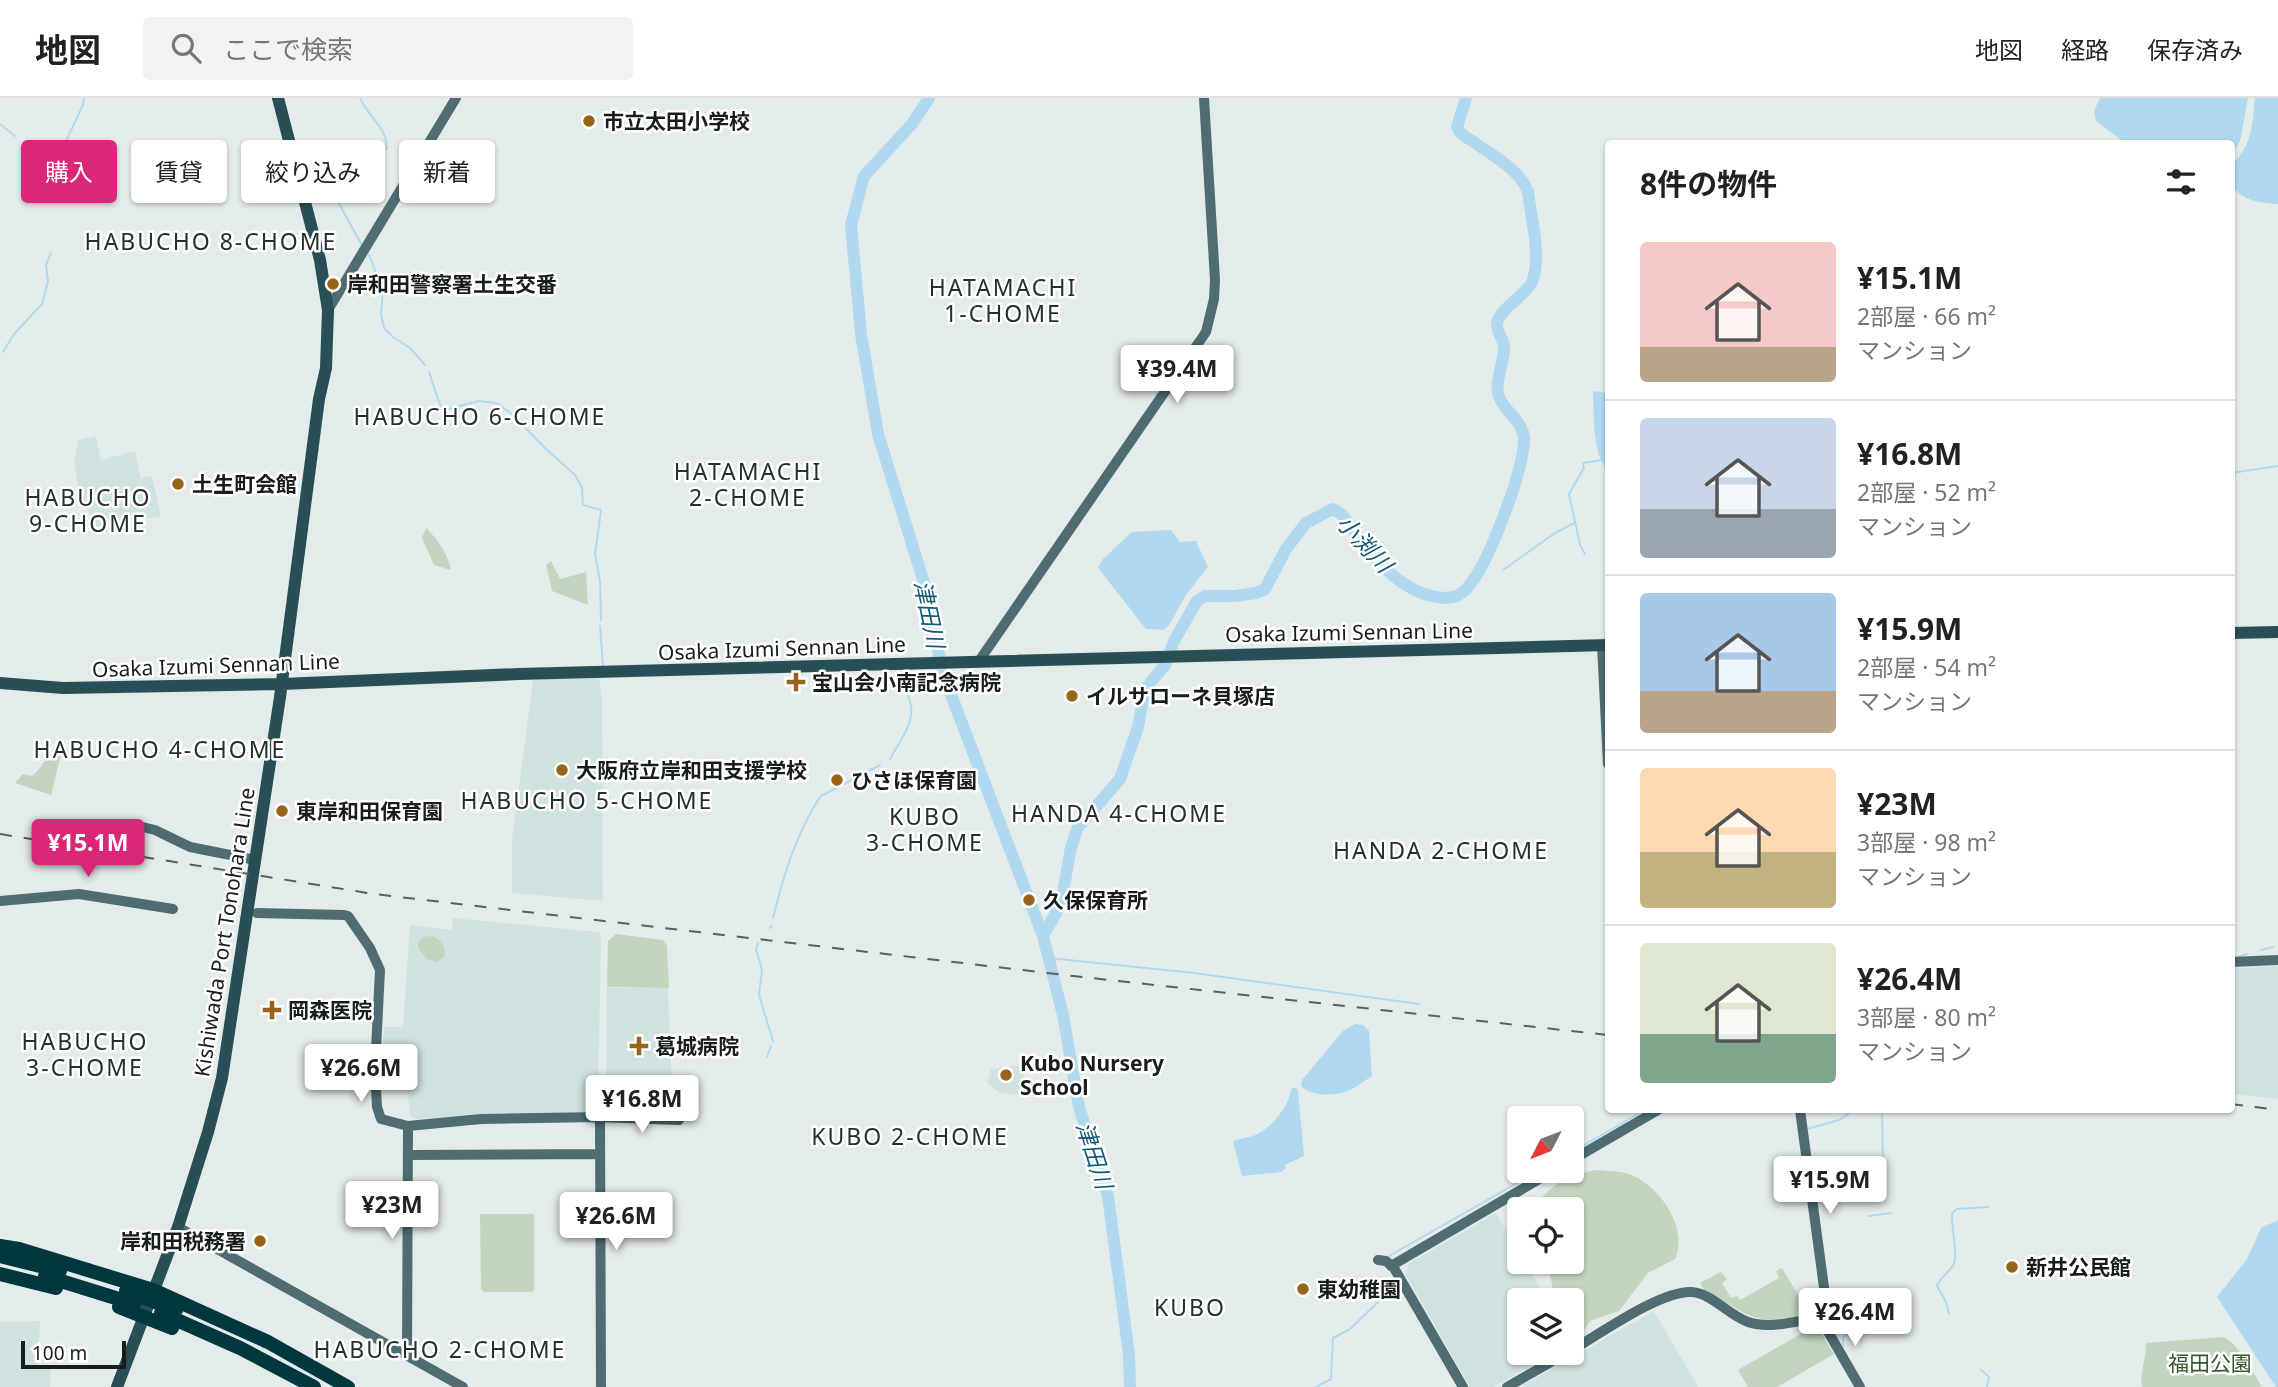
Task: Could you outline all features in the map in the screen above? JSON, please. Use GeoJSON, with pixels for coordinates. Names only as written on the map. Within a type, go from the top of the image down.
{"type":"FeatureCollection","features":[{"type":"Feature","properties":{"kind":"highway"},"geometry":{"type":"LineString","coordinates":[[0,1246],[19,1249],[153,1290],[268,1342],[348,1387]]}},
{"type":"Feature","properties":{"kind":"highway"},"geometry":{"type":"LineString","coordinates":[[0,1256],[79,1276],[144,1297],[247,1341],[332,1387]]}},
{"type":"Feature","properties":{"kind":"highway"},"geometry":{"type":"LineString","coordinates":[[0,1265],[60,1279],[160,1312],[240,1348],[314,1387]]}},
{"type":"Feature","properties":{"kind":"highway"},"geometry":{"type":"LineString","coordinates":[[0,1274],[143,1315],[218,1347],[296,1387]]}},
{"type":"Feature","properties":{"kind":"main road","name":"Kishiwada Port Tonohara Line"},"geometry":{"type":"LineString","coordinates":[[117,1387],[178,1227],[222,1078],[282,684],[312,450],[326,368],[328,310],[320,260],[278,98]]}},
{"type":"Feature","properties":{"kind":"main road"},"geometry":{"type":"LineString","coordinates":[[2235,633],[2278,632]]}},
{"type":"Feature","properties":{"kind":"main road","name":"Osaka Izumi Sennan Line"},"geometry":{"type":"LineString","coordinates":[[0,683],[63,688],[282,684],[519,674],[1605,645]]}},
{"type":"Feature","properties":{"kind":"street"},"geometry":{"type":"LineString","coordinates":[[328,310],[456,98]]}},
{"type":"Feature","properties":{"kind":"street"},"geometry":{"type":"LineString","coordinates":[[979,661],[1206,332],[1214,299],[1215,281],[1205,98]]}},
{"type":"Feature","properties":{"kind":"street"},"geometry":{"type":"LineString","coordinates":[[138,826],[155,830],[190,847],[256,860]]}},
{"type":"Feature","properties":{"kind":"street"},"geometry":{"type":"LineString","coordinates":[[0,901],[79,894],[173,909]]}},
{"type":"Feature","properties":{"kind":"street"},"geometry":{"type":"LineString","coordinates":[[257,913],[348,916],[370,948],[380,970],[375,1070],[378,1114],[387,1122],[408,1126],[481,1119],[600,1117],[679,1120]]}},
{"type":"Feature","properties":{"kind":"street"},"geometry":{"type":"LineString","coordinates":[[2235,962],[2278,960]]}},
{"type":"Feature","properties":{"kind":"street"},"geometry":{"type":"LineString","coordinates":[[1584,1153],[1653,1113]]}},
{"type":"Feature","properties":{"kind":"street"},"geometry":{"type":"LineString","coordinates":[[1800,1113],[1826,1302],[1823,1317],[1826,1330],[1860,1387]]}},
{"type":"Feature","properties":{"kind":"street"},"geometry":{"type":"LineString","coordinates":[[600,1117],[601,1387]]}},
{"type":"Feature","properties":{"kind":"street"},"geometry":{"type":"LineString","coordinates":[[407,1356],[408,1126]]}},
{"type":"Feature","properties":{"kind":"street"},"geometry":{"type":"LineString","coordinates":[[408,1155],[600,1154]]}},
{"type":"Feature","properties":{"kind":"street"},"geometry":{"type":"LineString","coordinates":[[1391,1265],[1532,1183]]}},
{"type":"Feature","properties":{"kind":"street"},"geometry":{"type":"LineString","coordinates":[[178,1227],[463,1387]]}},
{"type":"Feature","properties":{"kind":"street"},"geometry":{"type":"LineString","coordinates":[[1378,1259],[1391,1265],[1463,1387]]}},
{"type":"Feature","properties":{"kind":"street"},"geometry":{"type":"LineString","coordinates":[[1584,1343],[1673,1294],[1700,1293],[1739,1317],[1759,1325],[1777,1325],[1823,1317]]}},
{"type":"Feature","properties":{"kind":"street"},"geometry":{"type":"LineString","coordinates":[[1507,1387],[1546,1365]]}},
{"type":"Feature","properties":{"kind":"shaded area"},"geometry":{"type":"Polygon","coordinates":[[[96,436],[101,460],[135,451],[141,478],[152,476],[161,516],[95,527],[78,486],[74,462],[78,440],[96,436]]]}},
{"type":"Feature","properties":{"kind":"shaded area","name":"大阪府立岸和田支援学校"},"geometry":{"type":"Polygon","coordinates":[[[599,678],[602,700],[603,901],[512,893],[512,840],[533,680],[599,678]]]}},
{"type":"Feature","properties":{"kind":"shaded area"},"geometry":{"type":"Polygon","coordinates":[[[453,918],[599,932],[598,1105],[588,1116],[416,1119],[410,1116],[406,1075],[381,1076],[384,1027],[403,1027],[410,925],[452,930],[453,918]]]}},
{"type":"Feature","properties":{"kind":"shaded area"},"geometry":{"type":"Polygon","coordinates":[[[2278,966],[2278,1099],[2235,1094],[2235,969],[2278,966]]]}},
{"type":"Feature","properties":{"kind":"shaded area","name":"葛城病院"},"geometry":{"type":"Polygon","coordinates":[[[607,988],[668,988],[673,1116],[613,1114],[606,1105],[607,988]]]}},
{"type":"Feature","properties":{"kind":"shaded area","name":"Kubo Nursery School"},"geometry":{"type":"Polygon","coordinates":[[[1022,1065],[1028,1096],[1000,1093],[987,1083],[991,1069],[1022,1065]]]}},
{"type":"Feature","properties":{"kind":"shaded area"},"geometry":{"type":"Polygon","coordinates":[[[1496,1213],[1507,1232],[1507,1274],[1532,1274],[1540,1288],[1507,1288],[1507,1365],[1532,1365],[1493,1387],[1470,1387],[1406,1275],[1408,1264],[1496,1213]]]}},
{"type":"Feature","properties":{"kind":"shaded area"},"geometry":{"type":"Polygon","coordinates":[[[1654,1311],[1698,1387],[1520,1387],[1559,1365],[1584,1365],[1584,1351],[1654,1311]]]}},
{"type":"Feature","properties":{"kind":"shaded area"},"geometry":{"type":"Polygon","coordinates":[[[40,1321],[38,1365],[51,1368],[50,1387],[0,1387],[0,1322],[40,1321]]]}},
{"type":"Feature","properties":{"kind":"green space"},"geometry":{"type":"Polygon","coordinates":[[[426,528],[442,547],[451,570],[434,565],[422,538],[426,528]]]}},
{"type":"Feature","properties":{"kind":"green space"},"geometry":{"type":"Polygon","coordinates":[[[551,561],[560,579],[586,572],[588,605],[552,591],[546,565],[551,561]]]}},
{"type":"Feature","properties":{"kind":"green space"},"geometry":{"type":"Polygon","coordinates":[[[53,754],[61,755],[51,795],[15,783],[23,774],[32,776],[53,754]]]}},
{"type":"Feature","properties":{"kind":"green space"},"geometry":{"type":"Polygon","coordinates":[[[616,934],[663,940],[667,946],[669,988],[607,987],[608,941],[616,934]]]}},
{"type":"Feature","properties":{"kind":"green space"},"geometry":{"type":"Polygon","coordinates":[[[432,936],[441,942],[445,950],[444,957],[436,962],[427,959],[418,948],[423,937],[432,936]]]}},
{"type":"Feature","properties":{"kind":"green space"},"geometry":{"type":"Polygon","coordinates":[[[1596,1170],[1629,1174],[1651,1187],[1675,1221],[1678,1247],[1675,1259],[1648,1273],[1619,1311],[1590,1321],[1584,1330],[1584,1288],[1553,1288],[1550,1274],[1584,1274],[1584,1197],[1543,1197],[1559,1183],[1584,1183],[1584,1173],[1596,1170]]]}},
{"type":"Feature","properties":{"kind":"green space"},"geometry":{"type":"Polygon","coordinates":[[[480,1214],[534,1214],[532,1292],[484,1292],[481,1289],[480,1214]]]}},
{"type":"Feature","properties":{"kind":"green space"},"geometry":{"type":"Polygon","coordinates":[[[1782,1268],[1809,1313],[1775,1320],[1752,1316],[1704,1290],[1700,1283],[1721,1272],[1727,1279],[1722,1283],[1731,1298],[1737,1296],[1740,1300],[1779,1278],[1776,1271],[1782,1268]]]}},
{"type":"Feature","properties":{"kind":"green space"},"geometry":{"type":"Polygon","coordinates":[[[1816,1325],[1834,1354],[1777,1387],[1748,1387],[1738,1370],[1816,1325]]]}},
{"type":"Feature","properties":{"kind":"green space","name":"福田公園"},"geometry":{"type":"Polygon","coordinates":[[[2223,1337],[2240,1351],[2262,1387],[2142,1387],[2146,1343],[2223,1337]]]}},
{"type":"Feature","properties":{"kind":"water"},"geometry":{"type":"Polygon","coordinates":[[[2100,98],[2248,98],[2240,141],[2235,150],[2235,140],[2121,140],[2096,121],[2094,111],[2100,98]]]}},
{"type":"Feature","properties":{"kind":"water"},"geometry":{"type":"Polygon","coordinates":[[[2255,98],[2278,98],[2278,204],[2252,200],[2235,189],[2235,162],[2250,133],[2255,98]]]}},
{"type":"Feature","properties":{"kind":"water"},"geometry":{"type":"Polygon","coordinates":[[[1593,391],[1605,393],[1605,465],[1596,444],[1593,391]]]}},
{"type":"Feature","properties":{"kind":"water"},"geometry":{"type":"Polygon","coordinates":[[[1171,530],[1180,542],[1196,541],[1208,567],[1164,630],[1146,629],[1098,568],[1103,559],[1132,532],[1171,530]]]}},
{"type":"Feature","properties":{"kind":"water"},"geometry":{"type":"Polygon","coordinates":[[[1355,1024],[1363,1025],[1369,1031],[1372,1076],[1343,1093],[1322,1094],[1304,1089],[1302,1080],[1343,1031],[1355,1024]]]}},
{"type":"Feature","properties":{"kind":"water"},"geometry":{"type":"Polygon","coordinates":[[[1295,1087],[1298,1091],[1304,1156],[1285,1165],[1281,1172],[1242,1176],[1233,1141],[1256,1135],[1270,1125],[1284,1108],[1291,1089],[1295,1087]]]}},
{"type":"Feature","properties":{"kind":"water"},"geometry":{"type":"Polygon","coordinates":[[[2278,1220],[2276,1387],[2217,1297],[2247,1259],[2261,1228],[2278,1220]]]}},
{"type":"Feature","properties":{"kind":"waterway"},"geometry":{"type":"LineString","coordinates":[[66,140],[84,98]]}},
{"type":"Feature","properties":{"kind":"waterway"},"geometry":{"type":"LineString","coordinates":[[360,98],[384,134],[387,148],[385,150]]}},
{"type":"Feature","properties":{"kind":"waterway","name":"津田川"},"geometry":{"type":"LineString","coordinates":[[929,98],[912,124],[864,176],[851,225],[861,334],[878,434],[928,596],[942,671],[1043,936],[1063,1015],[1079,1107],[1108,1196],[1129,1355],[1130,1387]]}},
{"type":"Feature","properties":{"kind":"waterway","name":"小渕川"},"geometry":{"type":"LineString","coordinates":[[1043,936],[1061,904],[1071,847],[1078,827],[1120,779],[1138,727],[1145,689],[1165,665],[1174,641],[1197,601],[1205,596],[1235,596],[1265,589],[1286,549],[1306,523],[1333,509],[1344,517],[1385,568],[1418,592],[1446,598],[1461,594],[1486,558],[1512,493],[1524,439],[1520,426],[1498,394],[1504,346],[1497,326],[1501,314],[1532,282],[1536,250],[1528,192],[1524,184],[1507,165],[1464,136],[1457,127],[1466,98]]}},
{"type":"Feature","properties":{"kind":"waterway"},"geometry":{"type":"LineString","coordinates":[[0,124],[15,136]]}},
{"type":"Feature","properties":{"kind":"waterway"},"geometry":{"type":"LineString","coordinates":[[339,203],[361,244]]}},
{"type":"Feature","properties":{"kind":"waterway"},"geometry":{"type":"LineString","coordinates":[[3,352],[14,334],[42,304],[48,281],[46,265],[51,253]]}},
{"type":"Feature","properties":{"kind":"waterway"},"geometry":{"type":"LineString","coordinates":[[369,255],[383,290],[381,314],[384,328],[410,348],[425,365]]}},
{"type":"Feature","properties":{"kind":"waterway"},"geometry":{"type":"LineString","coordinates":[[429,372],[441,408],[444,410],[479,401],[496,403],[512,414],[575,475],[582,488],[583,505],[601,510],[595,554],[600,581],[601,620]]}},
{"type":"Feature","properties":{"kind":"waterway"},"geometry":{"type":"LineString","coordinates":[[1585,554],[1580,545],[1569,494],[1584,468],[1583,463],[1601,460]]}},
{"type":"Feature","properties":{"kind":"waterway"},"geometry":{"type":"LineString","coordinates":[[2235,472],[2278,466]]}},
{"type":"Feature","properties":{"kind":"waterway"},"geometry":{"type":"LineString","coordinates":[[1503,570],[1555,533],[1574,523]]}},
{"type":"Feature","properties":{"kind":"waterway"},"geometry":{"type":"LineString","coordinates":[[600,626],[603,666]]}},
{"type":"Feature","properties":{"kind":"waterway"},"geometry":{"type":"LineString","coordinates":[[890,759],[905,734],[911,713],[901,672]]}},
{"type":"Feature","properties":{"kind":"waterway"},"geometry":{"type":"LineString","coordinates":[[773,918],[791,858],[818,800],[880,765]]}},
{"type":"Feature","properties":{"kind":"waterway"},"geometry":{"type":"LineString","coordinates":[[758,943],[756,949],[762,970],[759,995],[773,1041]]}},
{"type":"Feature","properties":{"kind":"waterway"},"geometry":{"type":"LineString","coordinates":[[2261,950],[2273,947]]}},
{"type":"Feature","properties":{"kind":"waterway"},"geometry":{"type":"LineString","coordinates":[[2238,957],[2247,954]]}},
{"type":"Feature","properties":{"kind":"waterway"},"geometry":{"type":"LineString","coordinates":[[1049,958],[1194,973],[1419,1004]]}},
{"type":"Feature","properties":{"kind":"waterway"},"geometry":{"type":"LineString","coordinates":[[767,1057],[771,1046]]}},
{"type":"Feature","properties":{"kind":"waterway"},"geometry":{"type":"LineString","coordinates":[[1584,1145],[1640,1113]]}},
{"type":"Feature","properties":{"kind":"waterway"},"geometry":{"type":"LineString","coordinates":[[1807,1129],[1839,1120],[1850,1113]]}},
{"type":"Feature","properties":{"kind":"waterway"},"geometry":{"type":"LineString","coordinates":[[1882,1113],[1883,1163]]}},
{"type":"Feature","properties":{"kind":"waterway"},"geometry":{"type":"LineString","coordinates":[[1389,1256],[1517,1183]]}},
{"type":"Feature","properties":{"kind":"waterway"},"geometry":{"type":"LineString","coordinates":[[1949,1314],[1937,1286],[1954,1264],[1952,1213],[1957,1209],[1988,1207]]}},
{"type":"Feature","properties":{"kind":"waterway"},"geometry":{"type":"LineString","coordinates":[[1869,1216],[1891,1213]]}},
{"type":"Feature","properties":{"kind":"waterway"},"geometry":{"type":"LineString","coordinates":[[1384,1298],[1401,1291]]}},
{"type":"Feature","properties":{"kind":"waterway"},"geometry":{"type":"LineString","coordinates":[[1316,1387],[1331,1379],[1333,1338],[1350,1329],[1378,1302]]}},
{"type":"Feature","properties":{"kind":"waterway"},"geometry":{"type":"LineString","coordinates":[[1843,1348],[1843,1337],[1850,1333]]}},
{"type":"Feature","properties":{"kind":"waterway"},"geometry":{"type":"LineString","coordinates":[[1981,1370],[1989,1377],[1987,1387]]}},
{"type":"Feature","properties":{"kind":"railway"},"geometry":{"type":"LineString","coordinates":[[0,834],[374,894],[1073,976],[1605,1035]]}},
{"type":"Feature","properties":{"kind":"railway"},"geometry":{"type":"LineString","coordinates":[[2235,1105],[2278,1110]]}},
{"type":"Feature","properties":{"kind":"place","name":"市立太田小学校"},"geometry":{"type":"Point","coordinates":[589,121]}},
{"type":"Feature","properties":{"kind":"place","name":"岸和田警察署土生交番"},"geometry":{"type":"Point","coordinates":[333,284]}},
{"type":"Feature","properties":{"kind":"place","name":"土生町会館"},"geometry":{"type":"Point","coordinates":[178,484]}},
{"type":"Feature","properties":{"kind":"place","name":"宝山会小南記念病院"},"geometry":{"type":"Point","coordinates":[796,682]}},
{"type":"Feature","properties":{"kind":"place","name":"イルサローネ貝塚店"},"geometry":{"type":"Point","coordinates":[1072,696]}},
{"type":"Feature","properties":{"kind":"place","name":"大阪府立岸和田支援学校"},"geometry":{"type":"Point","coordinates":[562,770]}},
{"type":"Feature","properties":{"kind":"place","name":"ひさほ保育園"},"geometry":{"type":"Point","coordinates":[837,780]}},
{"type":"Feature","properties":{"kind":"place","name":"東岸和田保育園"},"geometry":{"type":"Point","coordinates":[282,811]}},
{"type":"Feature","properties":{"kind":"place","name":"久保保育所"},"geometry":{"type":"Point","coordinates":[1029,900]}},
{"type":"Feature","properties":{"kind":"place","name":"岡森医院"},"geometry":{"type":"Point","coordinates":[272,1010]}},
{"type":"Feature","properties":{"kind":"place","name":"葛城病院"},"geometry":{"type":"Point","coordinates":[639,1046]}},
{"type":"Feature","properties":{"kind":"place","name":"Kubo Nursery School"},"geometry":{"type":"Point","coordinates":[1006,1075]}},
{"type":"Feature","properties":{"kind":"place","name":"岸和田税務署"},"geometry":{"type":"Point","coordinates":[260,1241]}},
{"type":"Feature","properties":{"kind":"place","name":"新井公民館"},"geometry":{"type":"Point","coordinates":[2012,1267]}},
{"type":"Feature","properties":{"kind":"place","name":"東幼稚園"},"geometry":{"type":"Point","coordinates":[1303,1289]}},
{"type":"Feature","properties":{"kind":"district","name":"HABUCHO 8-CHOME"},"geometry":{"type":"Point","coordinates":[211,241]}},
{"type":"Feature","properties":{"kind":"district","name":"HATAMACHI 1-CHOME"},"geometry":{"type":"Point","coordinates":[1003,300]}},
{"type":"Feature","properties":{"kind":"district","name":"HABUCHO 6-CHOME"},"geometry":{"type":"Point","coordinates":[480,416]}},
{"type":"Feature","properties":{"kind":"district","name":"HATAMACHI 2-CHOME"},"geometry":{"type":"Point","coordinates":[748,484]}},
{"type":"Feature","properties":{"kind":"district","name":"HABUCHO 9-CHOME"},"geometry":{"type":"Point","coordinates":[88,510]}},
{"type":"Feature","properties":{"kind":"district","name":"HABUCHO 4-CHOME"},"geometry":{"type":"Point","coordinates":[160,749]}},
{"type":"Feature","properties":{"kind":"district","name":"HABUCHO 5-CHOME"},"geometry":{"type":"Point","coordinates":[587,800]}},
{"type":"Feature","properties":{"kind":"district","name":"HANDA 4-CHOME"},"geometry":{"type":"Point","coordinates":[1119,813]}},
{"type":"Feature","properties":{"kind":"district","name":"KUBO 3-CHOME"},"geometry":{"type":"Point","coordinates":[925,829]}},
{"type":"Feature","properties":{"kind":"district","name":"HANDA 2-CHOME"},"geometry":{"type":"Point","coordinates":[1441,850]}},
{"type":"Feature","properties":{"kind":"district","name":"HABUCHO 3-CHOME"},"geometry":{"type":"Point","coordinates":[85,1054]}},
{"type":"Feature","properties":{"kind":"district","name":"KUBO 2-CHOME"},"geometry":{"type":"Point","coordinates":[910,1136]}},
{"type":"Feature","properties":{"kind":"district","name":"KUBO"},"geometry":{"type":"Point","coordinates":[1190,1307]}},
{"type":"Feature","properties":{"kind":"district","name":"HABUCHO 2-CHOME"},"geometry":{"type":"Point","coordinates":[440,1349]}}]}
